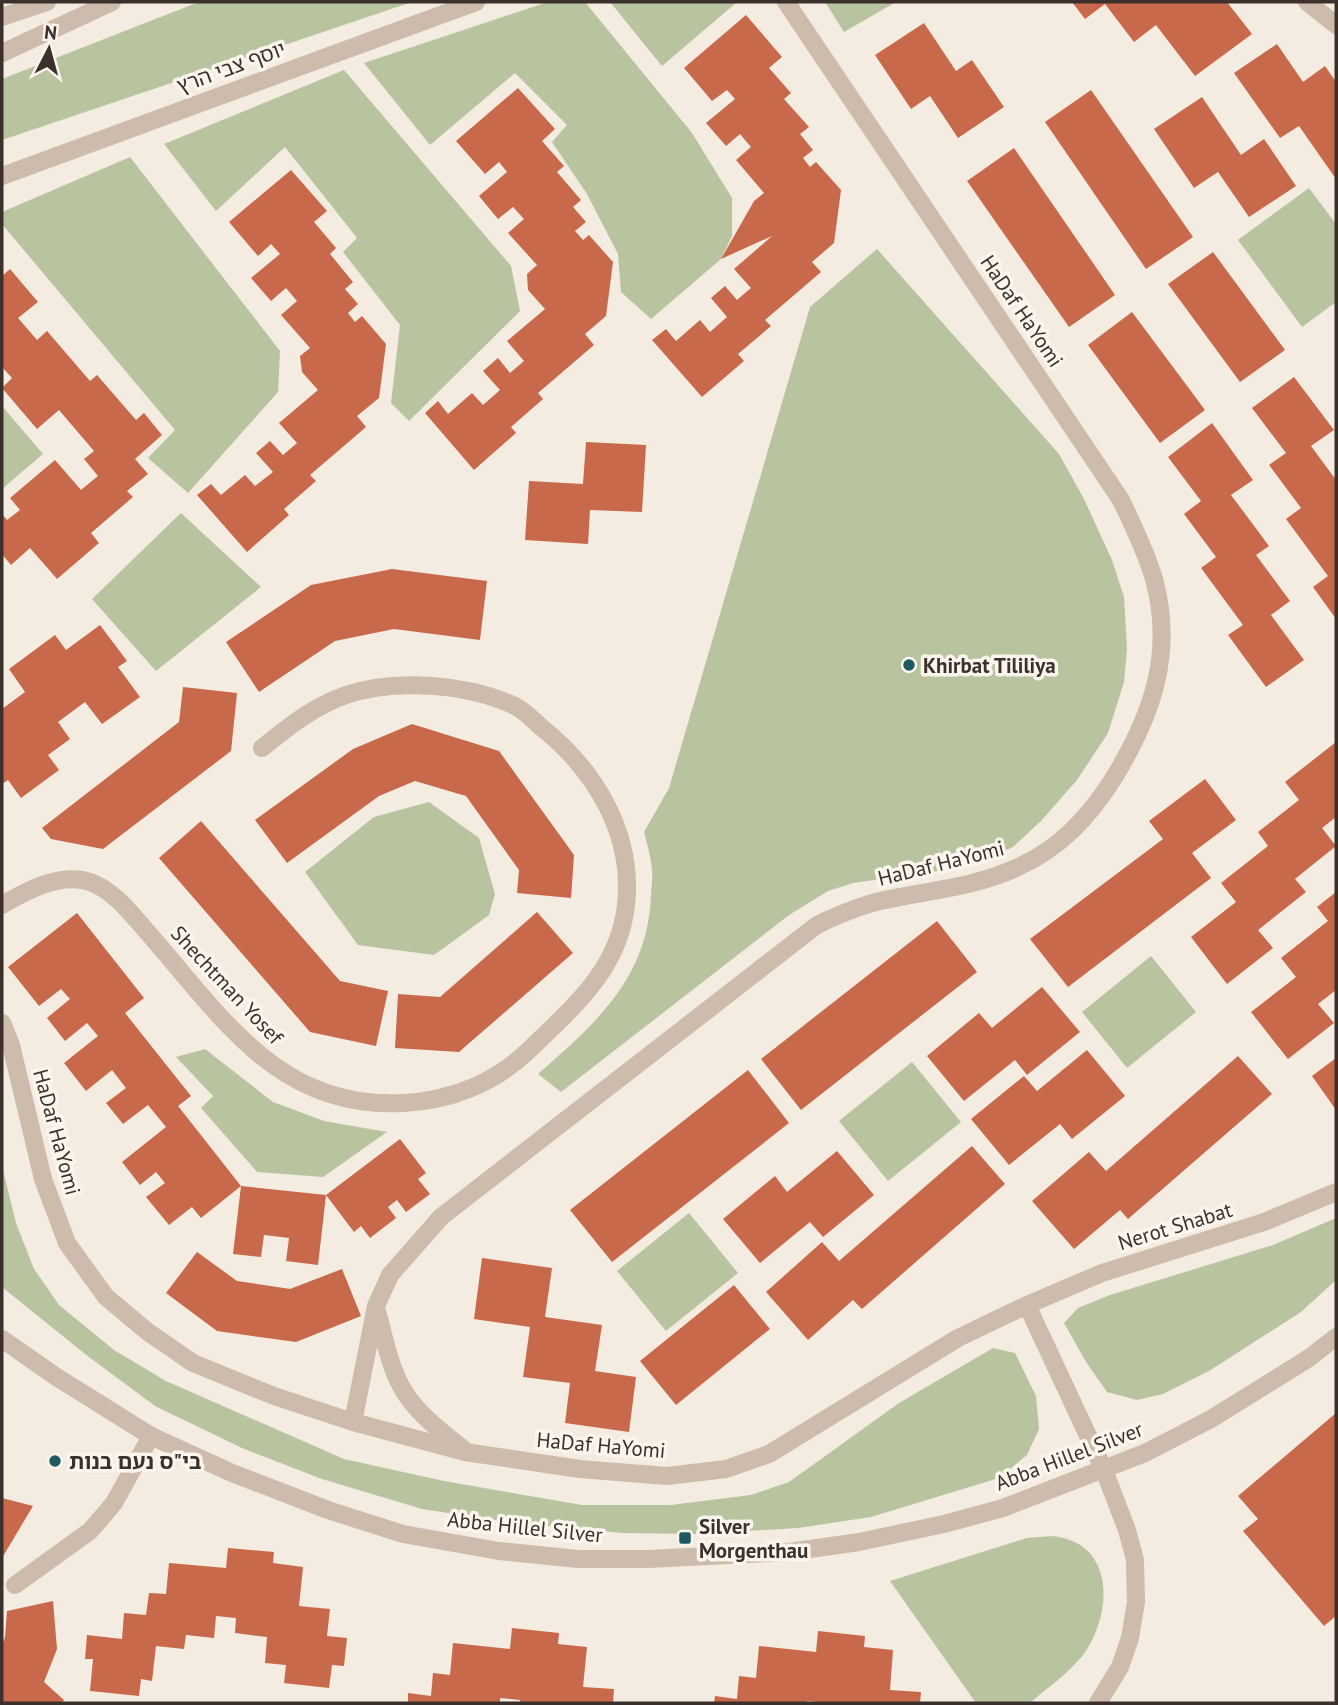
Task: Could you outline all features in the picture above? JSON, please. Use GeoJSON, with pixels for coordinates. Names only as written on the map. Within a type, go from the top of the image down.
{"type":"FeatureCollection","features":[{"type":"Feature","properties":{"kind":"street"},"geometry":{"type":"LineString","coordinates":[[2,17],[47,2]]}},
{"type":"Feature","properties":{"kind":"street"},"geometry":{"type":"LineString","coordinates":[[2,53],[112,2]]}},
{"type":"Feature","properties":{"kind":"street","name":"יוסף צבי הרץ"},"geometry":{"type":"LineString","coordinates":[[2,176],[476,2]]}},
{"type":"Feature","properties":{"kind":"street","name":"HaDaf HaYomi"},"geometry":{"type":"LineString","coordinates":[[353,1422],[376,1307],[390,1275],[441,1217],[817,925],[871,904],[972,883],[1014,870],[1043,855],[1067,837],[1088,816],[1131,749],[1155,691],[1161,645],[1160,613],[1154,580],[1142,544],[1121,500],[786,2]]}},
{"type":"Feature","properties":{"kind":"street"},"geometry":{"type":"LineString","coordinates":[[1307,2],[1336,24]]}},
{"type":"Feature","properties":{"kind":"street","name":"Shechtman Yosef"},"geometry":{"type":"LineString","coordinates":[[2,905],[45,884],[69,880],[89,882],[116,897],[260,1057],[296,1082],[337,1098],[380,1104],[421,1102],[456,1094],[486,1081],[523,1056],[587,993],[612,957],[624,924],[629,881],[620,836],[597,786],[565,746],[518,708],[481,692],[437,686],[382,687],[347,694],[315,708],[262,748]]}},
{"type":"Feature","properties":{"kind":"street","name":"HaDaf HaYomi"},"geometry":{"type":"LineString","coordinates":[[2,1023],[11,1045],[43,1179],[67,1243],[106,1297],[148,1332],[193,1363],[274,1396],[353,1422],[465,1452],[580,1469],[656,1475],[726,1469],[769,1454],[958,1338],[1027,1305]]}},
{"type":"Feature","properties":{"kind":"street","name":"Nerot Shabat"},"geometry":{"type":"LineString","coordinates":[[1027,1305],[1102,1273],[1264,1222],[1336,1192]]}},
{"type":"Feature","properties":{"kind":"street"},"geometry":{"type":"LineString","coordinates":[[1027,1305],[1104,1469],[1127,1530],[1135,1560],[1136,1602],[1130,1638],[1120,1667],[1098,1703]]}},
{"type":"Feature","properties":{"kind":"street"},"geometry":{"type":"LineString","coordinates":[[376,1307],[390,1360],[402,1389],[425,1417],[465,1452]]}},
{"type":"Feature","properties":{"kind":"street","name":"Abba Hillel Silver"},"geometry":{"type":"LineString","coordinates":[[2,1339],[54,1376],[151,1436],[328,1510],[403,1534],[499,1551],[579,1559],[648,1559],[789,1552],[859,1542],[1003,1508],[1145,1453],[1211,1419],[1309,1358],[1336,1336]]}},
{"type":"Feature","properties":{"kind":"street"},"geometry":{"type":"LineString","coordinates":[[15,1585],[90,1531],[114,1503],[151,1436]]}},
{"type":"Feature","properties":{"kind":"green space"},"geometry":{"type":"Polygon","coordinates":[[[199,2],[412,2],[2,140],[2,79],[199,2]]]}},
{"type":"Feature","properties":{"kind":"green space"},"geometry":{"type":"Polygon","coordinates":[[[548,2],[585,2],[692,133],[732,198],[732,236],[721,259],[651,319],[621,292],[618,254],[587,194],[552,142],[567,125],[515,73],[430,145],[364,63],[548,2]]]}},
{"type":"Feature","properties":{"kind":"green space"},"geometry":{"type":"Polygon","coordinates":[[[610,2],[737,2],[662,66],[610,2]]]}},
{"type":"Feature","properties":{"kind":"green space"},"geometry":{"type":"Polygon","coordinates":[[[825,2],[896,2],[844,32],[825,2]]]}},
{"type":"Feature","properties":{"kind":"green space"},"geometry":{"type":"Polygon","coordinates":[[[344,70],[511,266],[520,311],[409,421],[391,403],[400,325],[343,252],[357,238],[285,147],[216,211],[164,144],[344,70]]]}},
{"type":"Feature","properties":{"kind":"green space"},"geometry":{"type":"Polygon","coordinates":[[[130,157],[280,351],[278,392],[188,493],[148,458],[175,430],[2,224],[2,212],[130,157]]]}},
{"type":"Feature","properties":{"kind":"green space"},"geometry":{"type":"Polygon","coordinates":[[[1309,188],[1336,224],[1336,302],[1302,327],[1238,240],[1309,188]]]}},
{"type":"Feature","properties":{"kind":"green space"},"geometry":{"type":"Polygon","coordinates":[[[877,249],[1059,454],[1084,499],[1112,560],[1124,597],[1127,649],[1124,682],[1108,733],[1077,780],[1041,821],[1013,847],[984,860],[953,869],[853,883],[828,891],[789,915],[561,1092],[538,1074],[580,1036],[615,997],[640,952],[647,926],[652,876],[644,832],[669,788],[810,307],[877,249]]]}},
{"type":"Feature","properties":{"kind":"green space"},"geometry":{"type":"Polygon","coordinates":[[[2,406],[43,454],[2,489],[2,406]]]}},
{"type":"Feature","properties":{"kind":"green space"},"geometry":{"type":"Polygon","coordinates":[[[181,513],[261,587],[156,671],[92,599],[181,513]]]}},
{"type":"Feature","properties":{"kind":"green space"},"geometry":{"type":"Polygon","coordinates":[[[429,802],[479,838],[495,894],[489,915],[434,955],[358,945],[305,872],[374,817],[429,802]]]}},
{"type":"Feature","properties":{"kind":"green space"},"geometry":{"type":"Polygon","coordinates":[[[1151,956],[1196,1012],[1127,1068],[1082,1012],[1151,956]]]}},
{"type":"Feature","properties":{"kind":"green space"},"geometry":{"type":"Polygon","coordinates":[[[205,1049],[273,1102],[324,1121],[387,1132],[323,1177],[257,1172],[201,1108],[213,1096],[176,1057],[205,1049]]]}},
{"type":"Feature","properties":{"kind":"green space"},"geometry":{"type":"Polygon","coordinates":[[[912,1062],[961,1122],[888,1181],[839,1121],[912,1062]]]}},
{"type":"Feature","properties":{"kind":"green space"},"geometry":{"type":"Polygon","coordinates":[[[2,1166],[16,1223],[34,1269],[59,1305],[114,1350],[166,1381],[344,1459],[444,1481],[582,1505],[671,1505],[751,1495],[789,1482],[899,1403],[993,1348],[1015,1353],[1036,1396],[1039,1429],[1027,1455],[999,1478],[871,1517],[798,1528],[698,1534],[622,1533],[508,1522],[422,1509],[322,1479],[244,1449],[155,1406],[2,1287],[2,1166]]]}},
{"type":"Feature","properties":{"kind":"green space"},"geometry":{"type":"Polygon","coordinates":[[[689,1213],[738,1273],[666,1331],[617,1271],[689,1213]]]}},
{"type":"Feature","properties":{"kind":"green space"},"geometry":{"type":"Polygon","coordinates":[[[1336,1218],[1336,1280],[1301,1312],[1209,1371],[1163,1394],[1137,1400],[1107,1392],[1064,1323],[1078,1308],[1110,1295],[1273,1245],[1336,1218]]]}},
{"type":"Feature","properties":{"kind":"green space"},"geometry":{"type":"Polygon","coordinates":[[[1052,1536],[1073,1541],[1088,1551],[1098,1565],[1103,1582],[1103,1601],[1093,1638],[1071,1668],[1030,1703],[976,1703],[890,1581],[1027,1538],[1052,1536]]]}},
{"type":"Feature","properties":{"kind":"building"},"geometry":{"type":"Polygon","coordinates":[[[1072,2],[1227,2],[1252,34],[1195,76],[1156,25],[1134,42],[1105,4],[1085,19],[1072,2]]]}},
{"type":"Feature","properties":{"kind":"building"},"geometry":{"type":"Polygon","coordinates":[[[746,15],[782,57],[769,68],[791,93],[784,99],[809,127],[800,134],[813,150],[803,158],[810,167],[816,162],[841,190],[834,243],[812,262],[821,272],[765,320],[771,326],[738,354],[744,361],[702,397],[652,340],[666,329],[676,341],[700,320],[710,332],[727,317],[711,298],[725,286],[737,300],[751,288],[734,269],[772,236],[721,259],[754,201],[764,193],[736,160],[751,147],[740,134],[726,146],[706,123],[735,99],[727,90],[712,101],[684,68],[746,15]]]}},
{"type":"Feature","properties":{"kind":"building"},"geometry":{"type":"Polygon","coordinates":[[[924,23],[956,71],[972,60],[1004,107],[958,138],[930,96],[911,109],[875,55],[924,23]]]}},
{"type":"Feature","properties":{"kind":"building"},"geometry":{"type":"Polygon","coordinates":[[[1277,44],[1303,82],[1325,66],[1336,82],[1336,179],[1299,126],[1280,138],[1234,73],[1277,44]]]}},
{"type":"Feature","properties":{"kind":"building"},"geometry":{"type":"Polygon","coordinates":[[[518,88],[555,129],[542,141],[564,166],[557,172],[581,200],[573,207],[586,222],[575,231],[583,240],[589,235],[613,262],[606,316],[585,334],[594,345],[538,393],[543,399],[511,427],[516,433],[474,470],[425,413],[438,401],[448,414],[472,393],[483,405],[500,390],[483,371],[498,358],[510,373],[524,361],[507,341],[545,309],[528,290],[527,274],[537,265],[508,233],[524,219],[513,207],[498,219],[479,196],[507,172],[499,162],[485,174],[456,141],[518,88]]]}},
{"type":"Feature","properties":{"kind":"building"},"geometry":{"type":"Polygon","coordinates":[[[1091,90],[1193,237],[1146,269],[1045,122],[1091,90]]]}},
{"type":"Feature","properties":{"kind":"building"},"geometry":{"type":"Polygon","coordinates":[[[1202,97],[1241,155],[1264,139],[1296,186],[1249,217],[1218,172],[1194,188],[1154,129],[1202,97]]]}},
{"type":"Feature","properties":{"kind":"building"},"geometry":{"type":"Polygon","coordinates":[[[1014,148],[1115,295],[1069,327],[967,181],[1014,148]]]}},
{"type":"Feature","properties":{"kind":"building"},"geometry":{"type":"Polygon","coordinates":[[[291,170],[327,211],[314,222],[336,248],[330,254],[353,282],[345,289],[358,304],[348,313],[355,322],[362,316],[386,344],[379,398],[357,416],[366,427],[310,475],[316,481],[284,509],[289,515],[247,552],[197,495],[211,484],[221,495],[245,475],[255,486],[273,472],[256,453],[270,441],[283,455],[297,443],[279,423],[318,390],[302,372],[300,356],[310,348],[281,315],[297,301],[286,288],[271,301],[251,278],[280,254],[271,244],[258,256],[229,222],[291,170]]]}},
{"type":"Feature","properties":{"kind":"building"},"geometry":{"type":"Polygon","coordinates":[[[1213,252],[1285,350],[1240,382],[1168,284],[1213,252]]]}},
{"type":"Feature","properties":{"kind":"building"},"geometry":{"type":"Polygon","coordinates":[[[10,269],[38,302],[18,318],[37,340],[47,331],[90,381],[97,375],[136,420],[144,413],[162,435],[135,459],[148,474],[127,491],[133,497],[91,533],[99,543],[57,579],[30,548],[11,565],[2,554],[2,514],[7,520],[20,510],[10,498],[55,460],[81,490],[98,476],[84,459],[94,451],[59,410],[37,429],[2,388],[12,378],[2,367],[2,276],[10,269]]]}},
{"type":"Feature","properties":{"kind":"building"},"geometry":{"type":"Polygon","coordinates":[[[1132,312],[1205,410],[1160,443],[1088,345],[1132,312]]]}},
{"type":"Feature","properties":{"kind":"building"},"geometry":{"type":"Polygon","coordinates":[[[1294,377],[1334,430],[1311,446],[1336,480],[1336,619],[1313,587],[1328,576],[1286,519],[1301,508],[1269,465],[1286,453],[1252,408],[1294,377]]]}},
{"type":"Feature","properties":{"kind":"building"},"geometry":{"type":"Polygon","coordinates":[[[1212,423],[1253,480],[1231,495],[1269,546],[1256,555],[1290,601],[1271,615],[1304,660],[1266,687],[1228,635],[1243,625],[1201,568],[1216,557],[1184,514],[1201,501],[1168,457],[1212,423]]]}},
{"type":"Feature","properties":{"kind":"building"},"geometry":{"type":"Polygon","coordinates":[[[586,442],[646,445],[642,512],[590,510],[588,544],[525,540],[529,481],[583,484],[586,442]]]}},
{"type":"Feature","properties":{"kind":"building"},"geometry":{"type":"Polygon","coordinates":[[[392,569],[487,581],[480,640],[394,629],[335,641],[259,692],[226,642],[311,585],[392,569]]]}},
{"type":"Feature","properties":{"kind":"building"},"geometry":{"type":"Polygon","coordinates":[[[100,625],[127,661],[118,667],[140,697],[102,724],[85,702],[58,722],[70,739],[48,755],[59,770],[21,798],[8,780],[2,784],[2,709],[25,692],[9,669],[55,635],[66,650],[100,625]]]}},
{"type":"Feature","properties":{"kind":"building"},"geometry":{"type":"Polygon","coordinates":[[[183,687],[237,693],[231,751],[103,849],[51,839],[42,828],[179,722],[183,687]]]}},
{"type":"Feature","properties":{"kind":"building"},"geometry":{"type":"Polygon","coordinates":[[[412,724],[499,751],[574,855],[571,898],[517,893],[519,870],[466,796],[415,781],[379,796],[287,863],[255,820],[353,749],[412,724]]]}},
{"type":"Feature","properties":{"kind":"building"},"geometry":{"type":"Polygon","coordinates":[[[1336,742],[1336,817],[1322,828],[1336,846],[1295,879],[1306,892],[1258,930],[1273,948],[1227,984],[1191,937],[1236,902],[1221,883],[1268,846],[1258,832],[1299,800],[1285,782],[1336,742]]]}},
{"type":"Feature","properties":{"kind":"building"},"geometry":{"type":"Polygon","coordinates":[[[1205,779],[1236,820],[1192,853],[1211,878],[1068,987],[1030,939],[1163,839],[1149,821],[1205,779]]]}},
{"type":"Feature","properties":{"kind":"building"},"geometry":{"type":"Polygon","coordinates":[[[201,821],[340,981],[388,991],[376,1046],[310,1032],[159,858],[201,821]]]}},
{"type":"Feature","properties":{"kind":"building"},"geometry":{"type":"Polygon","coordinates":[[[1336,892],[1336,990],[1318,1004],[1334,1023],[1288,1059],[1251,1012],[1296,977],[1281,958],[1328,921],[1317,907],[1336,892]]]}},
{"type":"Feature","properties":{"kind":"building"},"geometry":{"type":"Polygon","coordinates":[[[537,912],[573,953],[459,1052],[395,1048],[398,994],[440,997],[537,912]]]}},
{"type":"Feature","properties":{"kind":"building"},"geometry":{"type":"Polygon","coordinates":[[[77,913],[144,998],[125,1013],[191,1096],[178,1106],[241,1186],[201,1218],[192,1207],[169,1225],[146,1197],[165,1183],[156,1172],[140,1185],[122,1162],[166,1127],[148,1105],[123,1124],[106,1103],[126,1088],[112,1070],[86,1091],[64,1063],[98,1036],[87,1023],[65,1041],[47,1018],[70,999],[61,989],[39,1006],[8,967],[77,913]]]}},
{"type":"Feature","properties":{"kind":"building"},"geometry":{"type":"Polygon","coordinates":[[[937,921],[977,972],[801,1110],[761,1059],[937,921]]]}},
{"type":"Feature","properties":{"kind":"building"},"geometry":{"type":"Polygon","coordinates":[[[1042,987],[1080,1032],[1027,1075],[1015,1060],[964,1101],[927,1056],[979,1013],[992,1028],[1042,987]]]}},
{"type":"Feature","properties":{"kind":"building"},"geometry":{"type":"Polygon","coordinates":[[[1087,1050],[1125,1096],[1072,1139],[1060,1124],[1009,1165],[971,1119],[1024,1076],[1037,1091],[1087,1050]]]}},
{"type":"Feature","properties":{"kind":"building"},"geometry":{"type":"Polygon","coordinates":[[[1238,1056],[1272,1094],[1128,1219],[1120,1210],[1074,1249],[1032,1201],[1089,1152],[1106,1171],[1238,1056]]]}},
{"type":"Feature","properties":{"kind":"building"},"geometry":{"type":"Polygon","coordinates":[[[1336,1058],[1336,1110],[1312,1076],[1336,1058]]]}},
{"type":"Feature","properties":{"kind":"building"},"geometry":{"type":"Polygon","coordinates":[[[748,1070],[789,1123],[612,1262],[570,1210],[748,1070]]]}},
{"type":"Feature","properties":{"kind":"building"},"geometry":{"type":"Polygon","coordinates":[[[400,1139],[426,1173],[418,1179],[430,1194],[406,1212],[397,1200],[388,1207],[396,1218],[370,1238],[361,1226],[354,1232],[326,1195],[400,1139]]]}},
{"type":"Feature","properties":{"kind":"building"},"geometry":{"type":"Polygon","coordinates":[[[972,1146],[1005,1184],[862,1309],[853,1300],[808,1340],[766,1292],[822,1242],[839,1261],[972,1146]]]}},
{"type":"Feature","properties":{"kind":"building"},"geometry":{"type":"Polygon","coordinates":[[[837,1151],[874,1195],[823,1237],[810,1222],[760,1263],[723,1219],[775,1176],[787,1192],[837,1151]]]}},
{"type":"Feature","properties":{"kind":"building"},"geometry":{"type":"Polygon","coordinates":[[[241,1186],[326,1195],[318,1265],[286,1261],[289,1238],[264,1235],[261,1257],[233,1254],[241,1186]]]}},
{"type":"Feature","properties":{"kind":"building"},"geometry":{"type":"Polygon","coordinates":[[[197,1252],[237,1281],[290,1289],[342,1269],[361,1316],[296,1342],[217,1331],[166,1293],[197,1252]]]}},
{"type":"Feature","properties":{"kind":"building"},"geometry":{"type":"Polygon","coordinates":[[[482,1258],[552,1268],[545,1317],[602,1325],[595,1371],[636,1377],[629,1432],[565,1423],[570,1383],[523,1377],[530,1327],[474,1319],[482,1258]]]}},
{"type":"Feature","properties":{"kind":"building"},"geometry":{"type":"Polygon","coordinates":[[[734,1285],[770,1329],[676,1405],[640,1361],[734,1285]]]}},
{"type":"Feature","properties":{"kind":"building"},"geometry":{"type":"Polygon","coordinates":[[[1336,1413],[1336,1616],[1324,1626],[1243,1531],[1258,1519],[1238,1496],[1336,1413]]]}},
{"type":"Feature","properties":{"kind":"building"},"geometry":{"type":"Polygon","coordinates":[[[2,1498],[33,1506],[2,1558],[2,1498]]]}},
{"type":"Feature","properties":{"kind":"building"},"geometry":{"type":"Polygon","coordinates":[[[228,1548],[274,1552],[273,1563],[303,1567],[299,1606],[330,1609],[327,1636],[347,1638],[344,1666],[332,1665],[329,1688],[284,1683],[286,1665],[265,1663],[267,1637],[235,1633],[236,1618],[216,1616],[214,1638],[186,1635],[184,1649],[156,1646],[152,1681],[141,1679],[139,1696],[90,1691],[93,1659],[85,1659],[87,1635],[122,1639],[124,1613],[146,1615],[149,1593],[166,1594],[169,1563],[226,1568],[228,1548]]]}},
{"type":"Feature","properties":{"kind":"building"},"geometry":{"type":"Polygon","coordinates":[[[53,1601],[57,1649],[44,1682],[64,1700],[62,1703],[2,1703],[2,1646],[7,1611],[53,1601]]]}},
{"type":"Feature","properties":{"kind":"building"},"geometry":{"type":"Polygon","coordinates":[[[512,1628],[559,1633],[558,1644],[587,1647],[583,1687],[614,1689],[613,1703],[520,1703],[520,1700],[500,1698],[500,1703],[408,1703],[408,1693],[431,1696],[433,1673],[450,1675],[453,1643],[510,1649],[512,1628]]]}},
{"type":"Feature","properties":{"kind":"building"},"geometry":{"type":"Polygon","coordinates":[[[818,1631],[865,1636],[864,1647],[893,1650],[890,1690],[921,1692],[920,1703],[714,1703],[715,1696],[737,1699],[739,1676],[756,1678],[759,1646],[816,1652],[818,1631]]]}},
{"type":"Feature","properties":{"kind":"place","name":"Khirbat Tililiya"},"geometry":{"type":"Point","coordinates":[909,665]}},
{"type":"Feature","properties":{"kind":"place","name":"בי\"ס נעם בנות"},"geometry":{"type":"Point","coordinates":[55,1461]}},
{"type":"Feature","properties":{"kind":"place","name":"Silver Morgenthau"},"geometry":{"type":"Point","coordinates":[685,1538]}}]}
